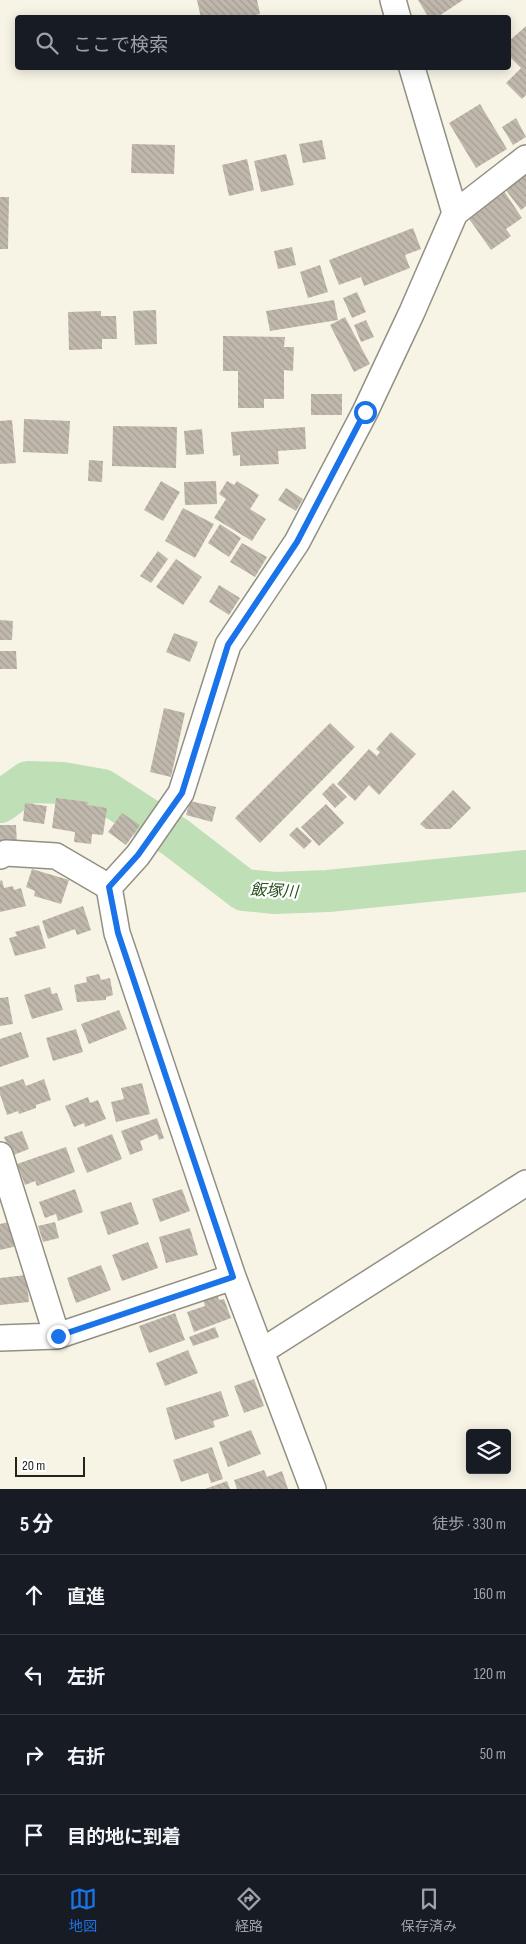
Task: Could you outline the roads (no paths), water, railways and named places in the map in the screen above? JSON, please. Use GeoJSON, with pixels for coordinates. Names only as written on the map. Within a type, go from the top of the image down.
{"type":"FeatureCollection","features":[{"type":"Feature","properties":{"kind":"street"},"geometry":{"type":"LineString","coordinates":[[393,0],[397,15]]}},
{"type":"Feature","properties":{"kind":"street"},"geometry":{"type":"LineString","coordinates":[[413,70],[455,213]]}},
{"type":"Feature","properties":{"kind":"street"},"geometry":{"type":"LineString","coordinates":[[109,887],[138,855],[182,793],[228,645],[297,542],[373,395],[455,213],[526,158]]}},
{"type":"Feature","properties":{"kind":"street"},"geometry":{"type":"LineString","coordinates":[[0,856],[6,853],[56,856],[109,887],[118,933],[233,1277],[314,1489]]}},
{"type":"Feature","properties":{"kind":"street"},"geometry":{"type":"LineString","coordinates":[[0,1155],[58,1336]]}},
{"type":"Feature","properties":{"kind":"street"},"geometry":{"type":"LineString","coordinates":[[262,1350],[526,1183]]}},
{"type":"Feature","properties":{"kind":"street"},"geometry":{"type":"LineString","coordinates":[[0,1338],[58,1336],[233,1277]]}},
{"type":"Feature","properties":{"kind":"waterway","name":"飯塚川"},"geometry":{"type":"LineString","coordinates":[[0,802],[28,782],[62,783],[102,790],[175,837],[244,890],[275,893],[328,891],[526,871]]}}]}
